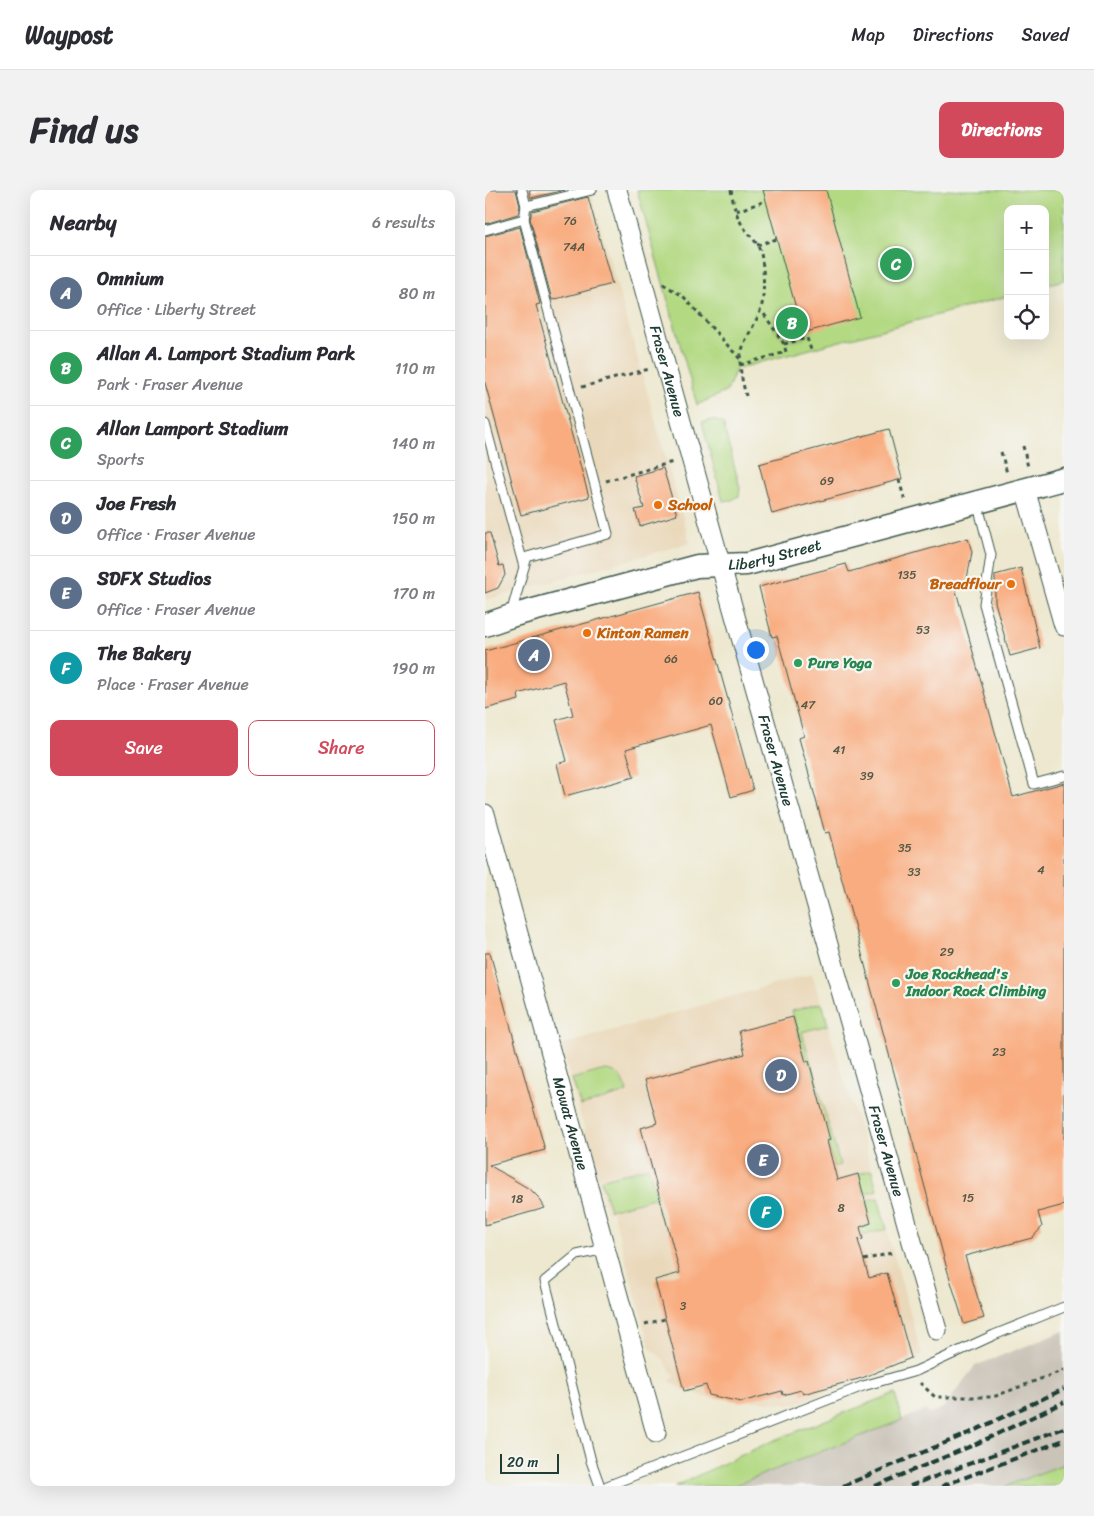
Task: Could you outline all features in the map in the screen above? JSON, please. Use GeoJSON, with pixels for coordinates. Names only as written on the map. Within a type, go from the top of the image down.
{"type":"FeatureCollection","features":[{"type":"Feature","properties":{"kind":"street","name":"Fraser Avenue"},"geometry":{"type":"LineString","coordinates":[[617,190],[720,565],[937,1330]]}},
{"type":"Feature","properties":{"kind":"street","name":"Liberty Street"},"geometry":{"type":"LineString","coordinates":[[485,625],[511,616],[697,566],[747,564],[977,502],[1027,480],[1064,479]]}},
{"type":"Feature","properties":{"kind":"street"},"geometry":{"type":"LineString","coordinates":[[1027,480],[1064,626]]}},
{"type":"Feature","properties":{"kind":"street","name":"Mowat Avenue"},"geometry":{"type":"LineString","coordinates":[[485,814],[489,847],[656,1433]]}},
{"type":"Feature","properties":{"kind":"lane"},"geometry":{"type":"LineString","coordinates":[[511,616],[527,557],[608,534],[524,219],[526,206],[522,190]]}},
{"type":"Feature","properties":{"kind":"lane"},"geometry":{"type":"LineString","coordinates":[[526,206],[592,190]]}},
{"type":"Feature","properties":{"kind":"lane"},"geometry":{"type":"LineString","coordinates":[[485,230],[524,219]]}},
{"type":"Feature","properties":{"kind":"lane"},"geometry":{"type":"LineString","coordinates":[[485,424],[524,567]]}},
{"type":"Feature","properties":{"kind":"lane"},"geometry":{"type":"LineString","coordinates":[[977,502],[991,555],[984,604],[1034,784],[1064,776]]}},
{"type":"Feature","properties":{"kind":"lane"},"geometry":{"type":"LineString","coordinates":[[600,1486],[591,1461],[545,1281],[577,1255],[605,1249]]}},
{"type":"Feature","properties":{"kind":"lane"},"geometry":{"type":"LineString","coordinates":[[607,1486],[863,1386],[916,1371],[993,1335],[1064,1307]]}},
{"type":"Feature","properties":{"kind":"path"},"geometry":{"type":"LineString","coordinates":[[731,190],[741,223],[760,250],[762,272],[763,298],[761,310],[743,346],[740,360],[746,396]]}},
{"type":"Feature","properties":{"kind":"path"},"geometry":{"type":"LineString","coordinates":[[736,211],[766,201]]}},
{"type":"Feature","properties":{"kind":"path"},"geometry":{"type":"LineString","coordinates":[[757,245],[777,239]]}},
{"type":"Feature","properties":{"kind":"path"},"geometry":{"type":"LineString","coordinates":[[660,282],[683,296],[740,360]]}},
{"type":"Feature","properties":{"kind":"path"},"geometry":{"type":"LineString","coordinates":[[740,365],[786,352],[784,344],[761,310]]}},
{"type":"Feature","properties":{"kind":"path"},"geometry":{"type":"LineString","coordinates":[[784,344],[807,338],[811,350]]}},
{"type":"Feature","properties":{"kind":"path"},"geometry":{"type":"LineString","coordinates":[[570,390],[665,364]]}},
{"type":"Feature","properties":{"kind":"path"},"geometry":{"type":"LineString","coordinates":[[1023,446],[1027,480]]}},
{"type":"Feature","properties":{"kind":"path"},"geometry":{"type":"LineString","coordinates":[[1001,452],[1007,476]]}},
{"type":"Feature","properties":{"kind":"path"},"geometry":{"type":"LineString","coordinates":[[601,483],[691,457]]}},
{"type":"Feature","properties":{"kind":"path"},"geometry":{"type":"LineString","coordinates":[[899,480],[906,504]]}},
{"type":"Feature","properties":{"kind":"path"},"geometry":{"type":"LineString","coordinates":[[864,1260],[896,1252]]}},
{"type":"Feature","properties":{"kind":"path"},"geometry":{"type":"LineString","coordinates":[[642,1324],[665,1318]]}},
{"type":"Feature","properties":{"kind":"path"},"geometry":{"type":"LineString","coordinates":[[916,1371],[921,1385],[935,1397],[951,1398],[993,1397],[1064,1370]]}},
{"type":"Feature","properties":{"kind":"shaded area"},"geometry":{"type":"Polygon","coordinates":[[[485,190],[590,190],[690,543],[485,600],[485,190]]]}},
{"type":"Feature","properties":{"kind":"shaded area"},"geometry":{"type":"Polygon","coordinates":[[[812,974],[872,1170],[922,1355],[911,1358],[912,1361],[795,1404],[709,1398],[690,1391],[684,1391],[670,1381],[674,1376],[663,1359],[650,1347],[612,1210],[607,1212],[561,1045],[812,974]]]}},
{"type":"Feature","properties":{"kind":"shaded area"},"geometry":{"type":"Polygon","coordinates":[[[1064,1331],[1064,1464],[1006,1486],[733,1486],[926,1410],[929,1414],[943,1408],[975,1366],[1064,1331]]]}},
{"type":"Feature","properties":{"kind":"green space"},"geometry":{"type":"Polygon","coordinates":[[[637,190],[1064,190],[1064,280],[1049,284],[1049,205],[1004,205],[1004,297],[736,369],[727,391],[697,405],[637,190]]]}},
{"type":"Feature","properties":{"kind":"green space"},"geometry":{"type":"Polygon","coordinates":[[[713,420],[723,423],[740,488],[739,496],[732,500],[723,501],[702,422],[713,420]]]}},
{"type":"Feature","properties":{"kind":"green space"},"geometry":{"type":"Polygon","coordinates":[[[821,1003],[828,1025],[802,1032],[840,1165],[834,1167],[808,1061],[806,1062],[792,1011],[821,1003]]]}},
{"type":"Feature","properties":{"kind":"green space"},"geometry":{"type":"Polygon","coordinates":[[[605,1070],[620,1076],[627,1092],[581,1106],[572,1079],[605,1070]]]}},
{"type":"Feature","properties":{"kind":"green space"},"geometry":{"type":"Polygon","coordinates":[[[648,1167],[657,1197],[610,1210],[601,1180],[648,1167]]]}},
{"type":"Feature","properties":{"kind":"green space"},"geometry":{"type":"Polygon","coordinates":[[[872,1170],[877,1190],[863,1194],[858,1174],[872,1170]]]}},
{"type":"Feature","properties":{"kind":"green space"},"geometry":{"type":"Polygon","coordinates":[[[878,1198],[887,1229],[862,1236],[860,1227],[871,1223],[865,1201],[878,1198]]]}},
{"type":"Feature","properties":{"kind":"green space"},"geometry":{"type":"Polygon","coordinates":[[[895,1393],[902,1420],[733,1486],[675,1486],[772,1441],[895,1393]]]}},
{"type":"Feature","properties":{"kind":"green space"},"geometry":{"type":"Polygon","coordinates":[[[1064,1464],[1064,1486],[1006,1486],[1064,1464]]]}},
{"type":"Feature","properties":{"kind":"building"},"geometry":{"type":"Polygon","coordinates":[[[485,190],[516,190],[520,206],[518,214],[485,224],[485,190]]]}},
{"type":"Feature","properties":{"kind":"building"},"geometry":{"type":"Polygon","coordinates":[[[529,190],[565,190],[531,198],[529,190]]]}},
{"type":"Feature","properties":{"kind":"building"},"geometry":{"type":"Polygon","coordinates":[[[763,190],[826,190],[860,317],[803,333],[763,190]]]}},
{"type":"Feature","properties":{"kind":"building"},"geometry":{"type":"Polygon","coordinates":[[[588,197],[612,284],[552,300],[530,219],[532,211],[588,197]]]}},
{"type":"Feature","properties":{"kind":"building"},"geometry":{"type":"Polygon","coordinates":[[[520,227],[540,304],[536,305],[589,497],[521,515],[485,383],[485,236],[520,227]]]}},
{"type":"Feature","properties":{"kind":"building"},"geometry":{"type":"Polygon","coordinates":[[[889,429],[902,479],[772,514],[759,464],[889,429]]]}},
{"type":"Feature","properties":{"kind":"building"},"geometry":{"type":"Polygon","coordinates":[[[663,468],[677,515],[640,526],[635,510],[644,508],[634,476],[663,468]]]}},
{"type":"Feature","properties":{"kind":"building"},"geometry":{"type":"Polygon","coordinates":[[[485,533],[490,533],[499,566],[503,565],[505,575],[498,588],[485,593],[485,533]]]}},
{"type":"Feature","properties":{"kind":"building"},"geometry":{"type":"Polygon","coordinates":[[[968,538],[972,552],[966,584],[955,587],[1013,797],[1064,783],[1064,1205],[1038,1212],[1042,1227],[1032,1238],[965,1256],[984,1318],[964,1324],[947,1269],[829,832],[825,833],[799,738],[804,736],[777,636],[772,637],[759,587],[846,564],[849,572],[968,538]]]}},
{"type":"Feature","properties":{"kind":"building"},"geometry":{"type":"Polygon","coordinates":[[[1021,568],[1040,648],[1010,656],[995,602],[995,575],[1021,568]]]}},
{"type":"Feature","properties":{"kind":"building"},"geometry":{"type":"Polygon","coordinates":[[[698,592],[753,790],[731,797],[711,725],[626,749],[634,777],[565,796],[557,764],[567,761],[556,720],[573,715],[564,681],[518,694],[519,700],[485,709],[485,651],[698,592]]]}},
{"type":"Feature","properties":{"kind":"building"},"geometry":{"type":"Polygon","coordinates":[[[485,953],[490,953],[545,1150],[489,1165],[531,1190],[545,1208],[485,1225],[485,953]]]}},
{"type":"Feature","properties":{"kind":"building"},"geometry":{"type":"Polygon","coordinates":[[[793,1017],[806,1062],[809,1061],[830,1140],[827,1141],[837,1180],[858,1174],[871,1223],[860,1227],[863,1239],[858,1240],[869,1278],[887,1273],[911,1358],[862,1378],[803,1394],[801,1390],[783,1395],[782,1391],[741,1402],[709,1395],[706,1385],[684,1391],[655,1280],[680,1273],[641,1128],[657,1123],[645,1080],[745,1054],[739,1031],[793,1017]]]}},
{"type":"Feature","properties":{"kind":"railway"},"geometry":{"type":"LineString","coordinates":[[843,1486],[971,1432],[1064,1389]]}},
{"type":"Feature","properties":{"kind":"railway"},"geometry":{"type":"LineString","coordinates":[[875,1486],[976,1444],[1064,1402]]}},
{"type":"Feature","properties":{"kind":"railway"},"geometry":{"type":"LineString","coordinates":[[910,1486],[1064,1428]]}},
{"type":"Feature","properties":{"kind":"railway"},"geometry":{"type":"LineString","coordinates":[[942,1486],[1064,1440]]}},
{"type":"Feature","properties":{"kind":"place","name":"Allan Lamport Stadium"},"geometry":{"type":"Point","coordinates":[896,264]}},
{"type":"Feature","properties":{"kind":"place","name":"Allan A. Lamport Stadium Park"},"geometry":{"type":"Point","coordinates":[792,323]}},
{"type":"Feature","properties":{"kind":"place","name":"School"},"geometry":{"type":"Point","coordinates":[658,505]}},
{"type":"Feature","properties":{"kind":"place","name":"Breadflour"},"geometry":{"type":"Point","coordinates":[1011,584]}},
{"type":"Feature","properties":{"kind":"place","name":"Kinton Ramen"},"geometry":{"type":"Point","coordinates":[587,633]}},
{"type":"Feature","properties":{"kind":"place","name":"Omnium"},"geometry":{"type":"Point","coordinates":[534,655]}},
{"type":"Feature","properties":{"kind":"place","name":"Pure Yoga"},"geometry":{"type":"Point","coordinates":[798,663]}},
{"type":"Feature","properties":{"kind":"place","name":"Joe Rockhead's Indoor Rock Climbing"},"geometry":{"type":"Point","coordinates":[896,983]}},
{"type":"Feature","properties":{"kind":"place","name":"Joe Fresh"},"geometry":{"type":"Point","coordinates":[781,1075]}},
{"type":"Feature","properties":{"kind":"place","name":"SDFX Studios"},"geometry":{"type":"Point","coordinates":[763,1160]}},
{"type":"Feature","properties":{"kind":"place","name":"The Bakery"},"geometry":{"type":"Point","coordinates":[766,1212]}}]}
